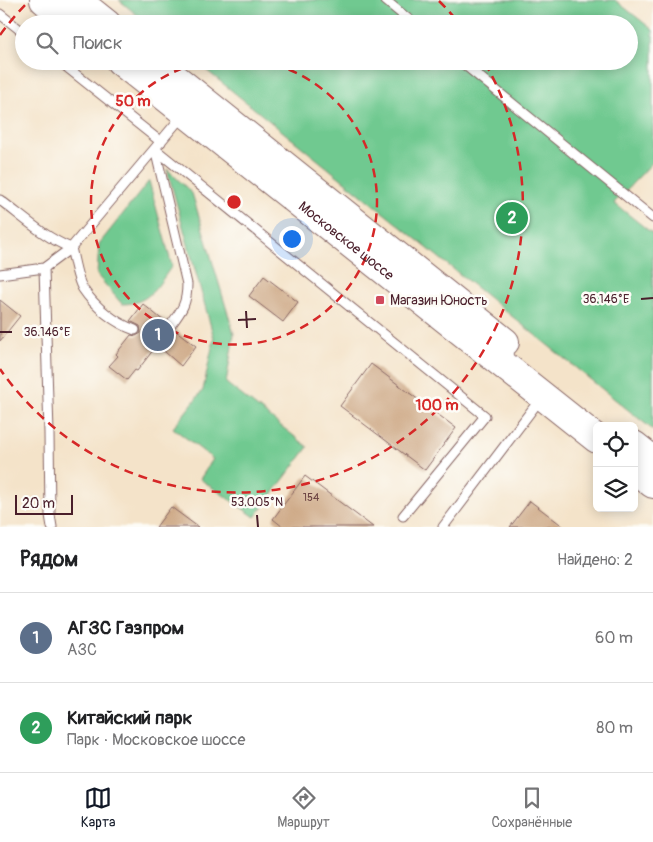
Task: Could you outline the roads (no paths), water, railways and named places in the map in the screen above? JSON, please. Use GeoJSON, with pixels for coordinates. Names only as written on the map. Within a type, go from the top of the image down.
{"type":"FeatureCollection","features":[{"type":"Feature","properties":{"kind":"main road"},"geometry":{"type":"LineString","coordinates":[[44,0],[62,15]]}},
{"type":"Feature","properties":{"kind":"main road"},"geometry":{"type":"LineString","coordinates":[[77,0],[96,15]]}},
{"type":"Feature","properties":{"kind":"main road","name":"Московское шоссе"},"geometry":{"type":"LineString","coordinates":[[135,70],[192,105],[605,422]]}},
{"type":"Feature","properties":{"kind":"main road","name":"Московское шоссе"},"geometry":{"type":"LineString","coordinates":[[162,70],[192,105],[593,436]]}},
{"type":"Feature","properties":{"kind":"main road"},"geometry":{"type":"LineString","coordinates":[[638,448],[653,460]]}},
{"type":"Feature","properties":{"kind":"main road"},"geometry":{"type":"LineString","coordinates":[[638,472],[653,484]]}},
{"type":"Feature","properties":{"kind":"lane"},"geometry":{"type":"LineString","coordinates":[[384,0],[403,15]]}},
{"type":"Feature","properties":{"kind":"lane"},"geometry":{"type":"LineString","coordinates":[[0,14],[15,26]]}},
{"type":"Feature","properties":{"kind":"lane"},"geometry":{"type":"LineString","coordinates":[[69,70],[158,146],[485,416],[403,516]]}},
{"type":"Feature","properties":{"kind":"lane"},"geometry":{"type":"LineString","coordinates":[[471,70],[653,218]]}},
{"type":"Feature","properties":{"kind":"lane"},"geometry":{"type":"LineString","coordinates":[[0,274],[44,268],[71,248],[192,105]]}},
{"type":"Feature","properties":{"kind":"lane"},"geometry":{"type":"LineString","coordinates":[[158,146],[187,284],[187,298],[183,310],[170,326]]}},
{"type":"Feature","properties":{"kind":"lane"},"geometry":{"type":"LineString","coordinates":[[0,200],[39,230],[71,248],[82,288],[108,316],[121,325],[135,330]]}},
{"type":"Feature","properties":{"kind":"lane"},"geometry":{"type":"LineString","coordinates":[[44,268],[50,515],[52,527]]}},
{"type":"Feature","properties":{"kind":"lane"},"geometry":{"type":"LineString","coordinates":[[442,527],[543,396]]}},
{"type":"Feature","properties":{"kind":"place","name":"Китайский парк"},"geometry":{"type":"Point","coordinates":[512,218]}},
{"type":"Feature","properties":{"kind":"place","name":"Магазин Юность"},"geometry":{"type":"Point","coordinates":[380,300]}},
{"type":"Feature","properties":{"kind":"place","name":"АГЗС Газпром"},"geometry":{"type":"Point","coordinates":[158,335]}}]}
